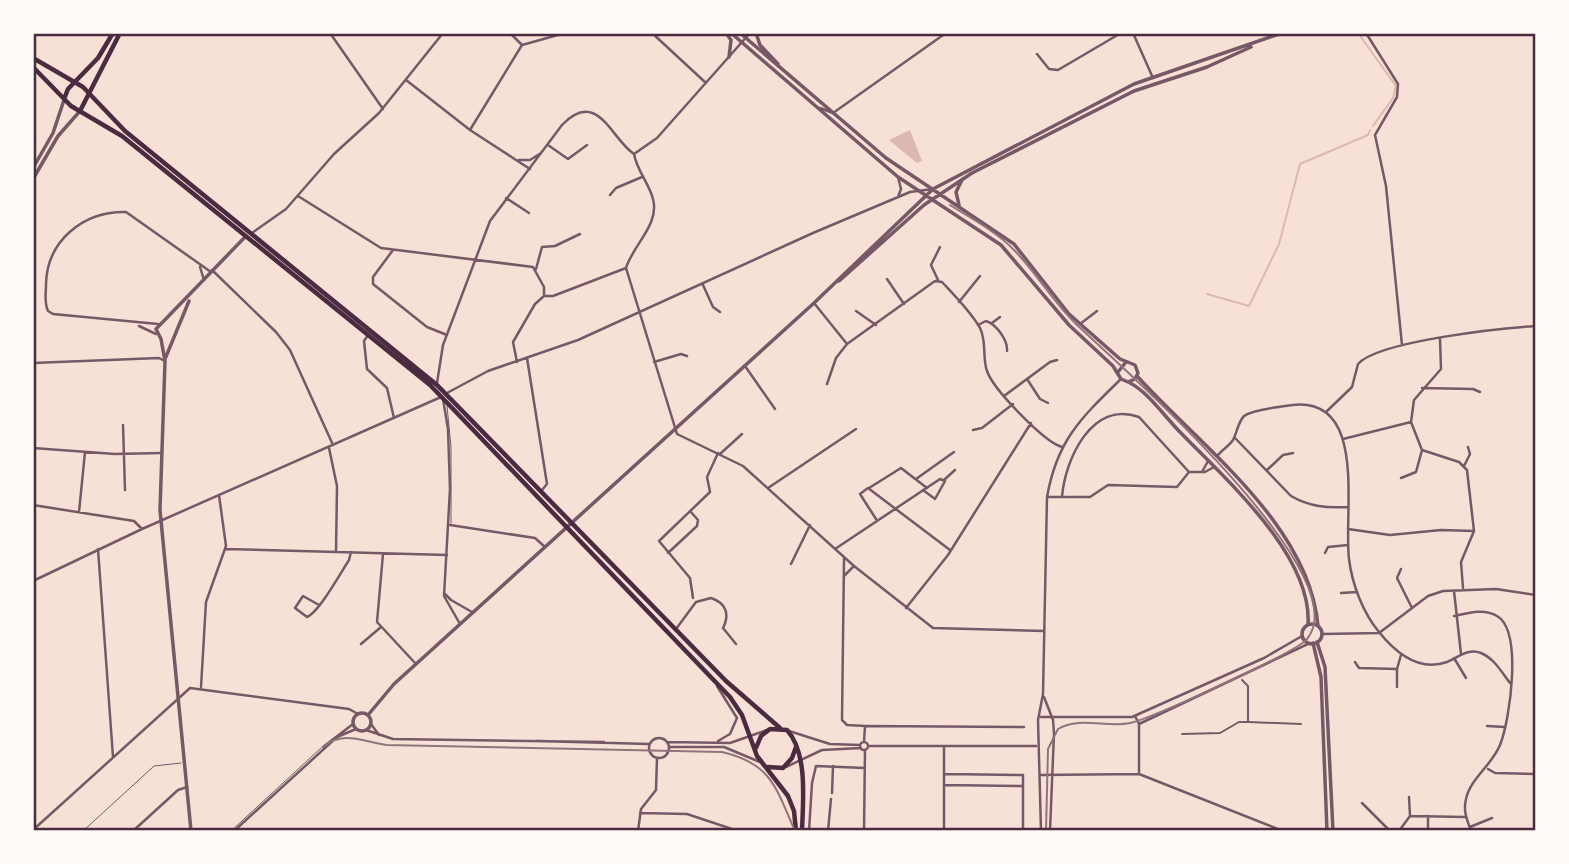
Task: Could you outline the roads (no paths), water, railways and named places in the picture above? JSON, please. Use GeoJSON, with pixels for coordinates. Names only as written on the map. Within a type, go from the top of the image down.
{"type":"FeatureCollection","features":[{"type":"Feature","properties":{"kind":"main road"},"geometry":{"type":"LineString","coordinates":[[64,99],[74,82],[98,58],[113,33]]}},
{"type":"Feature","properties":{"kind":"main road"},"geometry":{"type":"LineString","coordinates":[[80,111],[91,94],[103,61],[120,33]]}},
{"type":"Feature","properties":{"kind":"main road"},"geometry":{"type":"LineString","coordinates":[[33,58],[91,94],[125,131],[437,385],[726,681],[780,729]]}},
{"type":"Feature","properties":{"kind":"main road"},"geometry":{"type":"LineString","coordinates":[[33,67],[64,99],[122,136],[444,395],[542,491],[736,705],[756,753],[789,796],[796,831]]}},
{"type":"Feature","properties":{"kind":"main road"},"geometry":{"type":"LineString","coordinates":[[756,753],[758,741],[767,730],[787,730],[796,745],[800,761],[802,831]]}},
{"type":"Feature","properties":{"kind":"main road"},"geometry":{"type":"LineString","coordinates":[[763,764],[783,768],[792,758],[796,745]]}},
{"type":"Feature","properties":{"kind":"street"},"geometry":{"type":"LineString","coordinates":[[330,33],[383,109]]}},
{"type":"Feature","properties":{"kind":"street"},"geometry":{"type":"LineString","coordinates":[[335,552],[337,486],[331,446],[290,350],[276,332],[211,271],[200,267],[133,215],[119,213],[76,225],[66,232],[46,266],[46,306],[53,314],[136,325],[170,322],[211,271],[246,236],[286,209],[334,154],[383,109],[443,33]]}},
{"type":"Feature","properties":{"kind":"street"},"geometry":{"type":"LineString","coordinates":[[510,33],[522,45]]}},
{"type":"Feature","properties":{"kind":"street"},"geometry":{"type":"LineString","coordinates":[[470,130],[522,45],[565,33]]}},
{"type":"Feature","properties":{"kind":"street"},"geometry":{"type":"LineString","coordinates":[[652,33],[707,83]]}},
{"type":"Feature","properties":{"kind":"street"},"geometry":{"type":"LineString","coordinates":[[728,33],[731,40],[729,57]]}},
{"type":"Feature","properties":{"kind":"street"},"geometry":{"type":"LineString","coordinates":[[728,33],[898,177],[1001,246],[1069,325],[1118,372],[1121,379],[1136,387],[1254,508],[1284,549],[1305,600],[1308,625],[1302,636],[1265,657],[1135,716],[1040,717]]}},
{"type":"Feature","properties":{"kind":"street"},"geometry":{"type":"LineString","coordinates":[[740,33],[886,158],[1014,244],[1080,324],[1126,362],[1135,365],[1137,376],[1268,512],[1282,533],[1314,602],[1321,634]]}},
{"type":"Feature","properties":{"kind":"street"},"geometry":{"type":"LineString","coordinates":[[634,154],[657,138],[750,33]]}},
{"type":"Feature","properties":{"kind":"street"},"geometry":{"type":"LineString","coordinates":[[757,33],[760,45],[779,66]]}},
{"type":"Feature","properties":{"kind":"street"},"geometry":{"type":"LineString","coordinates":[[833,113],[946,33]]}},
{"type":"Feature","properties":{"kind":"street"},"geometry":{"type":"LineString","coordinates":[[1037,54],[1049,69],[1058,70],[1121,33]]}},
{"type":"Feature","properties":{"kind":"street"},"geometry":{"type":"LineString","coordinates":[[1133,33],[1153,78]]}},
{"type":"Feature","properties":{"kind":"street"},"geometry":{"type":"LineString","coordinates":[[928,197],[1134,91],[1207,67],[1282,33]]}},
{"type":"Feature","properties":{"kind":"street"},"geometry":{"type":"LineString","coordinates":[[1366,33],[1398,84],[1397,97],[1376,135],[1386,186],[1402,345]]}},
{"type":"Feature","properties":{"kind":"street"},"geometry":{"type":"LineString","coordinates":[[33,581],[142,529],[394,418],[488,372],[640,313],[813,233],[918,191],[933,189],[1058,122],[1153,78],[1253,45]]}},
{"type":"Feature","properties":{"kind":"street"},"geometry":{"type":"LineString","coordinates":[[406,80],[470,130],[530,169]]}},
{"type":"Feature","properties":{"kind":"street"},"geometry":{"type":"LineString","coordinates":[[33,168],[53,133],[64,99]]}},
{"type":"Feature","properties":{"kind":"street"},"geometry":{"type":"LineString","coordinates":[[816,107],[833,113]]}},
{"type":"Feature","properties":{"kind":"street"},"geometry":{"type":"LineString","coordinates":[[33,179],[58,136],[80,111]]}},
{"type":"Feature","properties":{"kind":"street"},"geometry":{"type":"LineString","coordinates":[[437,385],[447,335],[490,221],[568,119],[591,113],[607,122],[622,145],[634,154],[652,196],[654,214],[631,251],[626,268],[677,434],[743,466],[854,566],[933,628],[1044,631]]}},
{"type":"Feature","properties":{"kind":"street"},"geometry":{"type":"LineString","coordinates":[[833,113],[834,122]]}},
{"type":"Feature","properties":{"kind":"street"},"geometry":{"type":"LineString","coordinates":[[547,147],[567,159],[587,145]]}},
{"type":"Feature","properties":{"kind":"street"},"geometry":{"type":"LineString","coordinates":[[515,159],[530,160],[547,147]]}},
{"type":"Feature","properties":{"kind":"street"},"geometry":{"type":"LineString","coordinates":[[610,195],[616,188],[642,177]]}},
{"type":"Feature","properties":{"kind":"street"},"geometry":{"type":"LineString","coordinates":[[897,199],[901,189],[898,177]]}},
{"type":"Feature","properties":{"kind":"street"},"geometry":{"type":"LineString","coordinates":[[960,207],[956,192],[963,178]]}},
{"type":"Feature","properties":{"kind":"street"},"geometry":{"type":"LineString","coordinates":[[368,715],[394,684],[814,303],[928,197],[933,189]]}},
{"type":"Feature","properties":{"kind":"street"},"geometry":{"type":"LineString","coordinates":[[298,196],[375,246],[536,269]]}},
{"type":"Feature","properties":{"kind":"street"},"geometry":{"type":"LineString","coordinates":[[506,198],[528,213]]}},
{"type":"Feature","properties":{"kind":"street"},"geometry":{"type":"LineString","coordinates":[[544,296],[544,287],[536,269],[542,247],[553,247],[580,234]]}},
{"type":"Feature","properties":{"kind":"street"},"geometry":{"type":"LineString","coordinates":[[940,247],[931,265],[938,280],[978,325],[984,337],[987,372],[1004,396],[1056,445],[1062,447]]}},
{"type":"Feature","properties":{"kind":"street"},"geometry":{"type":"LineString","coordinates":[[393,250],[373,278],[373,284],[427,327],[447,335]]}},
{"type":"Feature","properties":{"kind":"street"},"geometry":{"type":"LineString","coordinates":[[200,267],[204,280]]}},
{"type":"Feature","properties":{"kind":"street"},"geometry":{"type":"LineString","coordinates":[[517,362],[513,342],[535,304],[544,296],[553,296],[626,268]]}},
{"type":"Feature","properties":{"kind":"street"},"geometry":{"type":"LineString","coordinates":[[959,302],[980,276]]}},
{"type":"Feature","properties":{"kind":"street"},"geometry":{"type":"LineString","coordinates":[[887,279],[904,304]]}},
{"type":"Feature","properties":{"kind":"street"},"geometry":{"type":"LineString","coordinates":[[827,384],[836,358],[848,344],[938,280]]}},
{"type":"Feature","properties":{"kind":"street"},"geometry":{"type":"LineString","coordinates":[[703,285],[713,307],[720,312]]}},
{"type":"Feature","properties":{"kind":"street"},"geometry":{"type":"LineString","coordinates":[[165,360],[175,329],[191,296]]}},
{"type":"Feature","properties":{"kind":"street"},"geometry":{"type":"LineString","coordinates":[[814,303],[848,344]]}},
{"type":"Feature","properties":{"kind":"street"},"geometry":{"type":"LineString","coordinates":[[856,311],[876,324]]}},
{"type":"Feature","properties":{"kind":"street"},"geometry":{"type":"LineString","coordinates":[[1080,324],[1097,311]]}},
{"type":"Feature","properties":{"kind":"street"},"geometry":{"type":"LineString","coordinates":[[992,323],[1000,317]]}},
{"type":"Feature","properties":{"kind":"street"},"geometry":{"type":"LineString","coordinates":[[978,325],[986,321],[992,323],[1007,344],[1007,351]]}},
{"type":"Feature","properties":{"kind":"street"},"geometry":{"type":"LineString","coordinates":[[170,322],[175,329]]}},
{"type":"Feature","properties":{"kind":"street"},"geometry":{"type":"LineString","coordinates":[[156,334],[158,324]]}},
{"type":"Feature","properties":{"kind":"street"},"geometry":{"type":"LineString","coordinates":[[136,325],[161,339],[165,360],[161,521],[191,831]]}},
{"type":"Feature","properties":{"kind":"street"},"geometry":{"type":"LineString","coordinates":[[1326,412],[1353,387],[1356,369],[1362,359],[1402,345],[1536,326]]}},
{"type":"Feature","properties":{"kind":"street"},"geometry":{"type":"LineString","coordinates":[[368,335],[364,341],[367,369],[387,388],[394,418]]}},
{"type":"Feature","properties":{"kind":"street"},"geometry":{"type":"LineString","coordinates":[[161,339],[172,337]]}},
{"type":"Feature","properties":{"kind":"street"},"geometry":{"type":"LineString","coordinates":[[1401,478],[1416,472],[1422,450],[1411,422],[1414,400],[1422,387],[1441,369],[1440,339]]}},
{"type":"Feature","properties":{"kind":"street"},"geometry":{"type":"LineString","coordinates":[[654,362],[681,354],[687,356]]}},
{"type":"Feature","properties":{"kind":"street"},"geometry":{"type":"LineString","coordinates":[[33,363],[159,358],[165,360]]}},
{"type":"Feature","properties":{"kind":"street"},"geometry":{"type":"LineString","coordinates":[[527,358],[547,484],[542,491]]}},
{"type":"Feature","properties":{"kind":"street"},"geometry":{"type":"LineString","coordinates":[[1004,396],[1049,362],[1057,360]]}},
{"type":"Feature","properties":{"kind":"street"},"geometry":{"type":"LineString","coordinates":[[1118,372],[1126,362]]}},
{"type":"Feature","properties":{"kind":"street"},"geometry":{"type":"LineString","coordinates":[[745,366],[775,410]]}},
{"type":"Feature","properties":{"kind":"street"},"geometry":{"type":"LineString","coordinates":[[1128,382],[1137,376]]}},
{"type":"Feature","properties":{"kind":"street"},"geometry":{"type":"LineString","coordinates":[[1027,379],[1041,399],[1048,403]]}},
{"type":"Feature","properties":{"kind":"street"},"geometry":{"type":"LineString","coordinates":[[1041,831],[1041,775],[1038,773],[1037,747],[1043,694],[1047,497],[1062,447],[1079,419],[1121,379]]}},
{"type":"Feature","properties":{"kind":"street"},"geometry":{"type":"LineString","coordinates":[[1422,387],[1474,389],[1480,392]]}},
{"type":"Feature","properties":{"kind":"street"},"geometry":{"type":"LineString","coordinates":[[444,395],[448,429],[450,525],[444,591],[445,601],[460,624]]}},
{"type":"Feature","properties":{"kind":"street"},"geometry":{"type":"LineString","coordinates":[[973,430],[982,428],[1013,404]]}},
{"type":"Feature","properties":{"kind":"street"},"geometry":{"type":"LineString","coordinates":[[1215,457],[1234,438],[1241,420],[1250,413],[1304,404],[1326,412],[1335,422],[1343,439],[1348,467],[1348,545],[1357,592],[1379,633],[1401,655],[1426,664],[1454,659],[1461,653],[1484,655],[1499,667],[1510,683]]}},
{"type":"Feature","properties":{"kind":"street"},"geometry":{"type":"LineString","coordinates":[[1062,497],[1074,450],[1100,420],[1113,414],[1139,417],[1189,472],[1202,472],[1214,467]]}},
{"type":"Feature","properties":{"kind":"street"},"geometry":{"type":"LineString","coordinates":[[1343,439],[1411,422]]}},
{"type":"Feature","properties":{"kind":"street"},"geometry":{"type":"LineString","coordinates":[[906,608],[950,551],[1031,423]]}},
{"type":"Feature","properties":{"kind":"street"},"geometry":{"type":"LineString","coordinates":[[123,425],[125,490]]}},
{"type":"Feature","properties":{"kind":"street"},"geometry":{"type":"LineString","coordinates":[[768,488],[856,429]]}},
{"type":"Feature","properties":{"kind":"street"},"geometry":{"type":"LineString","coordinates":[[693,598],[690,578],[667,553],[659,539],[710,492],[707,477],[719,454],[742,434]]}},
{"type":"Feature","properties":{"kind":"street"},"geometry":{"type":"LineString","coordinates":[[1234,438],[1302,502],[1314,506],[1348,507]]}},
{"type":"Feature","properties":{"kind":"street"},"geometry":{"type":"LineString","coordinates":[[1464,588],[1461,562],[1474,531],[1465,466],[1471,454],[1468,447]]}},
{"type":"Feature","properties":{"kind":"street"},"geometry":{"type":"LineString","coordinates":[[33,448],[162,453]]}},
{"type":"Feature","properties":{"kind":"street"},"geometry":{"type":"LineString","coordinates":[[1422,450],[1465,466]]}},
{"type":"Feature","properties":{"kind":"street"},"geometry":{"type":"LineString","coordinates":[[79,512],[85,452]]}},
{"type":"Feature","properties":{"kind":"street"},"geometry":{"type":"LineString","coordinates":[[916,480],[954,452]]}},
{"type":"Feature","properties":{"kind":"street"},"geometry":{"type":"LineString","coordinates":[[1266,470],[1283,455],[1293,453]]}},
{"type":"Feature","properties":{"kind":"street"},"geometry":{"type":"LineString","coordinates":[[1202,472],[1208,461]]}},
{"type":"Feature","properties":{"kind":"street"},"geometry":{"type":"LineString","coordinates":[[877,521],[860,494],[899,468],[935,499],[945,484],[944,480]]}},
{"type":"Feature","properties":{"kind":"street"},"geometry":{"type":"LineString","coordinates":[[835,549],[940,479],[944,480],[955,470]]}},
{"type":"Feature","properties":{"kind":"street"},"geometry":{"type":"LineString","coordinates":[[1047,497],[1090,497],[1108,485],[1177,487],[1189,472]]}},
{"type":"Feature","properties":{"kind":"street"},"geometry":{"type":"LineString","coordinates":[[868,488],[950,551]]}},
{"type":"Feature","properties":{"kind":"street"},"geometry":{"type":"LineString","coordinates":[[201,688],[206,602],[225,549],[219,495]]}},
{"type":"Feature","properties":{"kind":"street"},"geometry":{"type":"LineString","coordinates":[[33,505],[134,521],[142,529]]}},
{"type":"Feature","properties":{"kind":"street"},"geometry":{"type":"LineString","coordinates":[[667,553],[698,526],[698,520],[690,511]]}},
{"type":"Feature","properties":{"kind":"street"},"geometry":{"type":"LineString","coordinates":[[450,525],[535,538],[545,547]]}},
{"type":"Feature","properties":{"kind":"street"},"geometry":{"type":"LineString","coordinates":[[791,564],[810,525]]}},
{"type":"Feature","properties":{"kind":"street"},"geometry":{"type":"LineString","coordinates":[[1348,529],[1390,535],[1441,530],[1474,531]]}},
{"type":"Feature","properties":{"kind":"street"},"geometry":{"type":"LineString","coordinates":[[1325,553],[1328,547],[1348,545]]}},
{"type":"Feature","properties":{"kind":"street"},"geometry":{"type":"LineString","coordinates":[[225,549],[447,555]]}},
{"type":"Feature","properties":{"kind":"street"},"geometry":{"type":"LineString","coordinates":[[98,550],[113,757]]}},
{"type":"Feature","properties":{"kind":"street"},"geometry":{"type":"LineString","coordinates":[[319,605],[303,596],[295,608],[309,617],[319,605],[349,561],[351,552]]}},
{"type":"Feature","properties":{"kind":"street"},"geometry":{"type":"LineString","coordinates":[[383,554],[377,620],[416,664]]}},
{"type":"Feature","properties":{"kind":"street"},"geometry":{"type":"LineString","coordinates":[[844,557],[842,720],[847,725],[1024,727]]}},
{"type":"Feature","properties":{"kind":"street"},"geometry":{"type":"LineString","coordinates":[[843,579],[854,566]]}},
{"type":"Feature","properties":{"kind":"street"},"geometry":{"type":"LineString","coordinates":[[1401,569],[1397,578],[1412,608]]}},
{"type":"Feature","properties":{"kind":"street"},"geometry":{"type":"LineString","coordinates":[[1139,724],[1313,643],[1321,634],[1379,633],[1399,621],[1435,592],[1464,588],[1512,590],[1536,595]]}},
{"type":"Feature","properties":{"kind":"street"},"geometry":{"type":"LineString","coordinates":[[1454,590],[1454,616],[1461,653]]}},
{"type":"Feature","properties":{"kind":"street"},"geometry":{"type":"LineString","coordinates":[[444,591],[451,600],[472,612]]}},
{"type":"Feature","properties":{"kind":"street"},"geometry":{"type":"LineString","coordinates":[[1341,593],[1357,592]]}},
{"type":"Feature","properties":{"kind":"street"},"geometry":{"type":"LineString","coordinates":[[676,629],[696,602],[711,598],[725,609],[728,618],[723,628],[736,644]]}},
{"type":"Feature","properties":{"kind":"street"},"geometry":{"type":"LineString","coordinates":[[1454,616],[1477,611],[1493,614],[1503,621],[1511,644],[1510,683],[1501,743],[1487,768],[1468,792],[1466,817],[1470,829],[1492,818]]}},
{"type":"Feature","properties":{"kind":"street"},"geometry":{"type":"LineString","coordinates":[[1308,625],[1318,626]]}},
{"type":"Feature","properties":{"kind":"street"},"geometry":{"type":"LineString","coordinates":[[361,644],[381,626]]}},
{"type":"Feature","properties":{"kind":"street"},"geometry":{"type":"LineString","coordinates":[[1302,636],[1313,643],[1325,667],[1333,831]]}},
{"type":"Feature","properties":{"kind":"street"},"geometry":{"type":"LineString","coordinates":[[1313,643],[1321,677],[1326,830]]}},
{"type":"Feature","properties":{"kind":"street"},"geometry":{"type":"LineString","coordinates":[[1397,687],[1397,669],[1401,655]]}},
{"type":"Feature","properties":{"kind":"street"},"geometry":{"type":"LineString","coordinates":[[1454,659],[1466,678]]}},
{"type":"Feature","properties":{"kind":"street"},"geometry":{"type":"LineString","coordinates":[[1355,662],[1359,668],[1397,669]]}},
{"type":"Feature","properties":{"kind":"street"},"geometry":{"type":"LineString","coordinates":[[712,678],[737,718],[730,734],[714,743]]}},
{"type":"Feature","properties":{"kind":"street"},"geometry":{"type":"LineString","coordinates":[[1242,680],[1248,686],[1248,722]]}},
{"type":"Feature","properties":{"kind":"street"},"geometry":{"type":"LineString","coordinates":[[33,830],[190,688],[349,709],[368,715]]}},
{"type":"Feature","properties":{"kind":"street"},"geometry":{"type":"LineString","coordinates":[[1043,694],[1051,717],[1050,831]]}},
{"type":"Feature","properties":{"kind":"street"},"geometry":{"type":"LineString","coordinates":[[232,831],[325,746],[355,726],[358,714]]}},
{"type":"Feature","properties":{"kind":"street"},"geometry":{"type":"LineString","coordinates":[[368,715],[381,737]]}},
{"type":"Feature","properties":{"kind":"street"},"geometry":{"type":"LineString","coordinates":[[1135,716],[1139,724],[1139,774]]}},
{"type":"Feature","properties":{"kind":"street"},"geometry":{"type":"LineString","coordinates":[[1182,734],[1220,733],[1240,722],[1301,724]]}},
{"type":"Feature","properties":{"kind":"street"},"geometry":{"type":"LineString","coordinates":[[366,730],[371,724]]}},
{"type":"Feature","properties":{"kind":"street"},"geometry":{"type":"LineString","coordinates":[[355,726],[381,737],[649,744],[658,738],[667,742],[714,743],[751,737],[767,730]]}},
{"type":"Feature","properties":{"kind":"street"},"geometry":{"type":"LineString","coordinates":[[864,831],[865,768],[862,747],[865,726]]}},
{"type":"Feature","properties":{"kind":"street"},"geometry":{"type":"LineString","coordinates":[[1487,726],[1504,727]]}},
{"type":"Feature","properties":{"kind":"street"},"geometry":{"type":"LineString","coordinates":[[787,730],[830,744],[862,747]]}},
{"type":"Feature","properties":{"kind":"street"},"geometry":{"type":"LineString","coordinates":[[657,758],[666,755],[669,747],[667,742]]}},
{"type":"Feature","properties":{"kind":"street"},"geometry":{"type":"LineString","coordinates":[[649,744],[649,752],[657,758]]}},
{"type":"Feature","properties":{"kind":"street"},"geometry":{"type":"LineString","coordinates":[[783,768],[827,749],[868,746],[1037,747]]}},
{"type":"Feature","properties":{"kind":"street"},"geometry":{"type":"LineString","coordinates":[[944,746],[944,831]]}},
{"type":"Feature","properties":{"kind":"street"},"geometry":{"type":"LineString","coordinates":[[669,747],[724,747],[763,764]]}},
{"type":"Feature","properties":{"kind":"street"},"geometry":{"type":"LineString","coordinates":[[638,831],[640,813],[656,790],[657,758]]}},
{"type":"Feature","properties":{"kind":"street"},"geometry":{"type":"LineString","coordinates":[[809,831],[813,774],[818,765],[865,768]]}},
{"type":"Feature","properties":{"kind":"street"},"geometry":{"type":"LineString","coordinates":[[832,793],[833,766]]}},
{"type":"Feature","properties":{"kind":"street"},"geometry":{"type":"LineString","coordinates":[[1487,768],[1495,773],[1536,774]]}},
{"type":"Feature","properties":{"kind":"street"},"geometry":{"type":"LineString","coordinates":[[944,774],[1023,775],[1023,831]]}},
{"type":"Feature","properties":{"kind":"street"},"geometry":{"type":"LineString","coordinates":[[1041,775],[1139,774],[1283,831]]}},
{"type":"Feature","properties":{"kind":"street"},"geometry":{"type":"LineString","coordinates":[[944,785],[1023,786]]}},
{"type":"Feature","properties":{"kind":"street"},"geometry":{"type":"LineString","coordinates":[[133,831],[180,789],[187,787]]}},
{"type":"Feature","properties":{"kind":"street"},"geometry":{"type":"LineString","coordinates":[[1399,831],[1410,816],[1409,797]]}},
{"type":"Feature","properties":{"kind":"street"},"geometry":{"type":"LineString","coordinates":[[828,831],[831,799]]}},
{"type":"Feature","properties":{"kind":"street"},"geometry":{"type":"LineString","coordinates":[[1362,803],[1390,831]]}},
{"type":"Feature","properties":{"kind":"street"},"geometry":{"type":"LineString","coordinates":[[640,813],[687,814],[738,831]]}},
{"type":"Feature","properties":{"kind":"street"},"geometry":{"type":"LineString","coordinates":[[1410,816],[1466,817]]}},
{"type":"Feature","properties":{"kind":"street"},"geometry":{"type":"LineString","coordinates":[[1427,831],[1428,816]]}},
{"type":"Feature","properties":{"kind":"lane"},"geometry":{"type":"LineString","coordinates":[[83,831],[154,766],[184,763]]}},
{"type":"Feature","properties":{"kind":"waterway"},"geometry":{"type":"LineString","coordinates":[[1358,33],[1396,86],[1393,98],[1373,126]]}},
{"type":"Feature","properties":{"kind":"waterway"},"geometry":{"type":"LineString","coordinates":[[1207,294],[1249,306],[1279,244],[1300,164],[1368,135],[1370,130]]}},
{"type":"Feature","properties":{"kind":"tram line"},"geometry":{"type":"LineString","coordinates":[[950,205],[1008,244],[1068,315],[1228,473],[1269,522],[1299,569],[1314,609],[1307,639],[1278,657],[1222,684],[1130,723],[1075,723],[1058,729],[1048,749],[1046,831]]}},
{"type":"Feature","properties":{"kind":"tram line"},"geometry":{"type":"LineString","coordinates":[[323,747],[346,738],[387,745],[722,752],[752,763],[762,771],[777,791],[795,831]]}}]}
